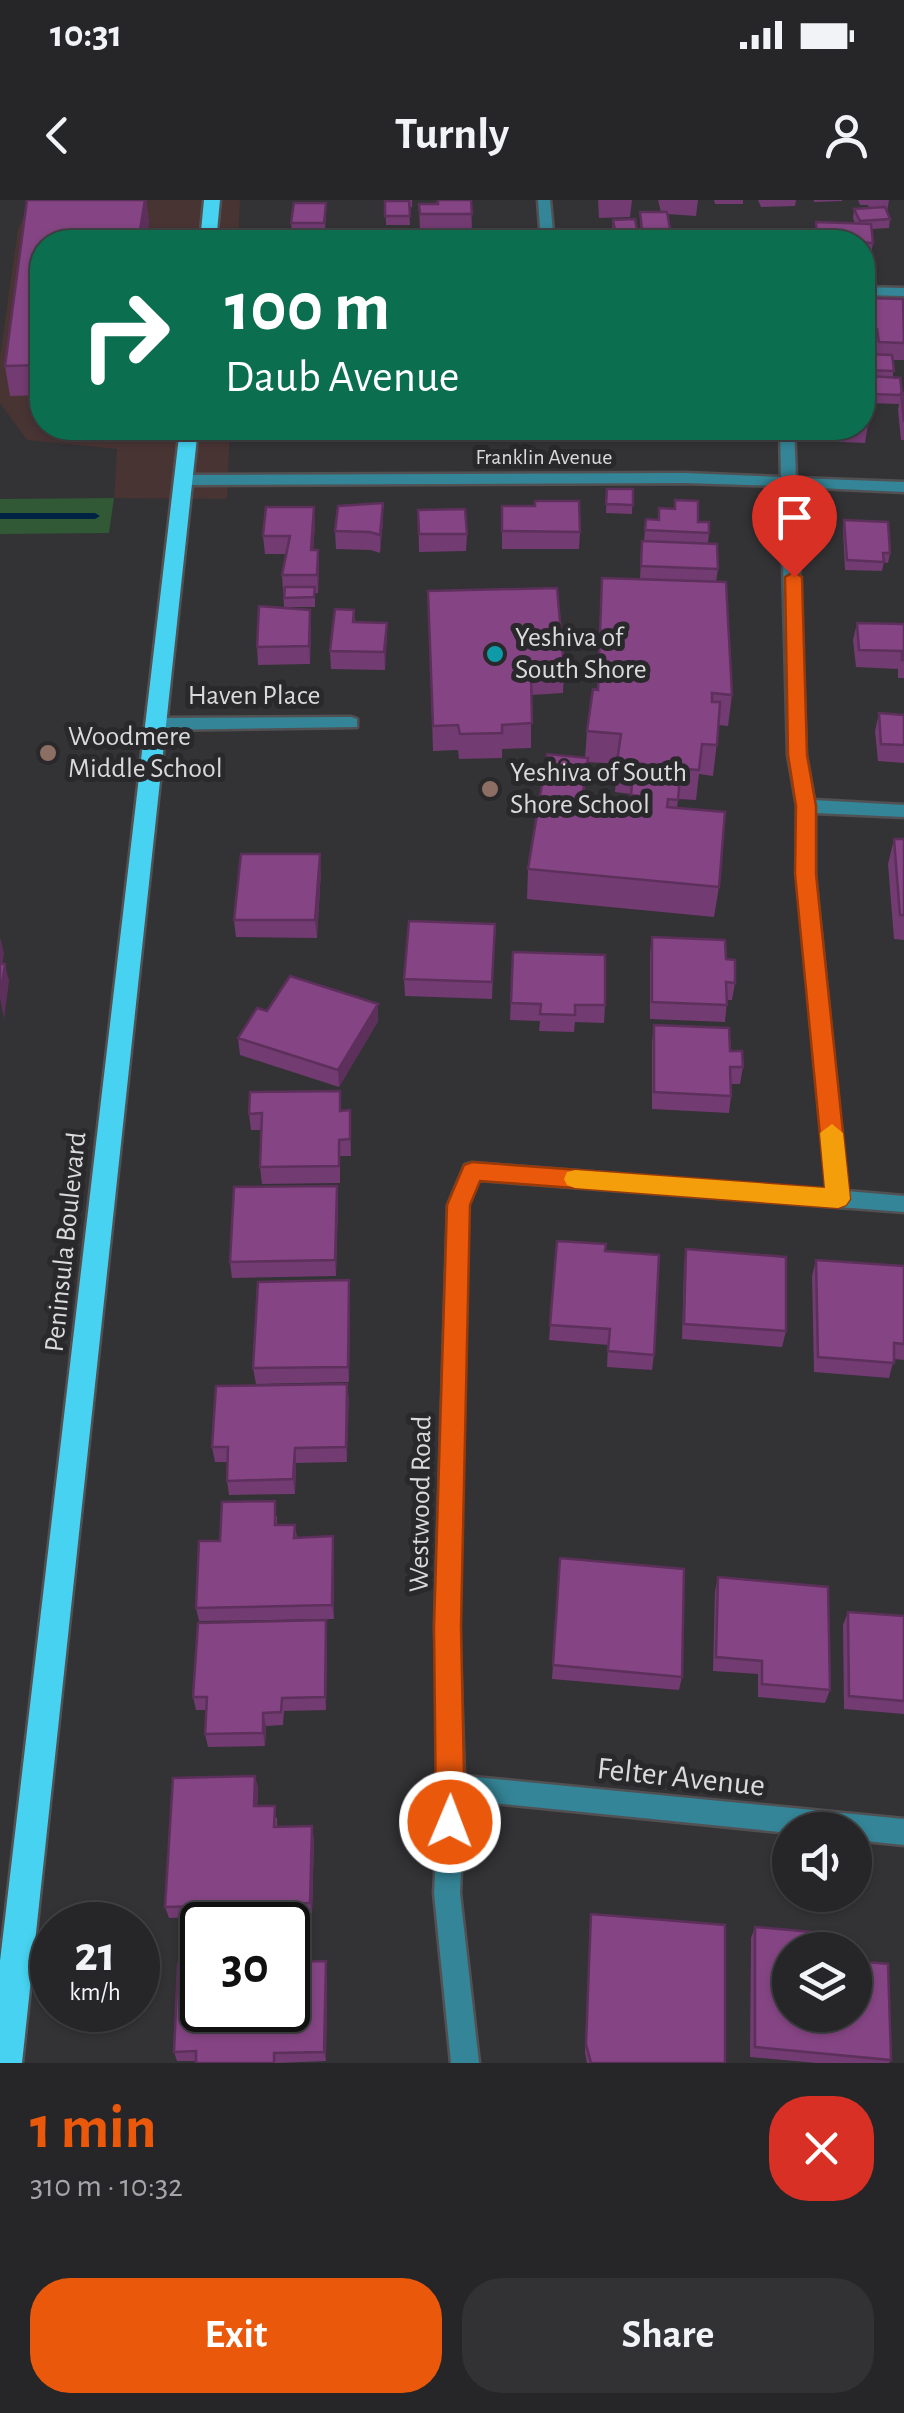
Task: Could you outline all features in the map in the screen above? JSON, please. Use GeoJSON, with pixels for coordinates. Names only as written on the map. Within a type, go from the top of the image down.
{"type":"FeatureCollection","features":[{"type":"Feature","properties":{"kind":"main road"},"geometry":{"type":"LineString","coordinates":[[209,230],[212,200]]}},
{"type":"Feature","properties":{"kind":"main road","name":"Peninsula Boulevard"},"geometry":{"type":"LineString","coordinates":[[5,2063],[188,440]]}},
{"type":"Feature","properties":{"kind":"street"},"geometry":{"type":"LineString","coordinates":[[544,200],[547,230]]}},
{"type":"Feature","properties":{"kind":"street"},"geometry":{"type":"LineString","coordinates":[[875,291],[904,292]]}},
{"type":"Feature","properties":{"kind":"street"},"geometry":{"type":"LineString","coordinates":[[789,440],[798,755],[806,806],[806,874],[838,1199],[904,1204]]}},
{"type":"Feature","properties":{"kind":"street","name":"Franklin Avenue"},"geometry":{"type":"LineString","coordinates":[[184,480],[685,478],[904,488]]}},
{"type":"Feature","properties":{"kind":"street","name":"Haven Place"},"geometry":{"type":"LineString","coordinates":[[156,724],[351,723]]}},
{"type":"Feature","properties":{"kind":"street"},"geometry":{"type":"LineString","coordinates":[[806,806],[904,811]]}},
{"type":"Feature","properties":{"kind":"street","name":"Westwood Road"},"geometry":{"type":"LineString","coordinates":[[464,2063],[448,1893],[452,1787],[448,1626],[458,1205],[472,1171],[838,1199]]}},
{"type":"Feature","properties":{"kind":"street","name":"Felter Avenue"},"geometry":{"type":"LineString","coordinates":[[452,1787],[904,1832]]}},
{"type":"Feature","properties":{"kind":"shaded area"},"geometry":{"type":"Polygon","coordinates":[[[31,200],[240,200],[239,230],[30,230],[30,440],[229,440],[227,499],[114,498],[117,449],[27,440],[0,403],[0,357],[18,229],[31,200]]]}},
{"type":"Feature","properties":{"kind":"green space"},"geometry":{"type":"Polygon","coordinates":[[[114,498],[109,533],[0,534],[0,499],[114,498]]]}},
{"type":"Feature","properties":{"kind":"building"},"geometry":{"type":"Polygon","coordinates":[[[27,200],[145,200],[140,230],[30,230],[30,365],[5,366],[27,200]]]}},
{"type":"Feature","properties":{"kind":"building"},"geometry":{"type":"Polygon","coordinates":[[[438,200],[471,200],[472,214],[420,214],[419,204],[438,204],[438,200]]]}},
{"type":"Feature","properties":{"kind":"building"},"geometry":{"type":"Polygon","coordinates":[[[385,201],[409,201],[410,216],[385,216],[385,201]]]}},
{"type":"Feature","properties":{"kind":"building"},"geometry":{"type":"Polygon","coordinates":[[[294,203],[326,203],[324,223],[291,223],[294,203]]]}},
{"type":"Feature","properties":{"kind":"building"},"geometry":{"type":"Polygon","coordinates":[[[885,207],[890,219],[860,221],[854,209],[885,207]]]}},
{"type":"Feature","properties":{"kind":"building"},"geometry":{"type":"Polygon","coordinates":[[[640,212],[667,212],[670,229],[642,229],[640,212]]]}},
{"type":"Feature","properties":{"kind":"building"},"geometry":{"type":"Polygon","coordinates":[[[635,219],[637,230],[615,230],[613,220],[635,219]]]}},
{"type":"Feature","properties":{"kind":"building"},"geometry":{"type":"Polygon","coordinates":[[[816,222],[871,224],[872,230],[816,230],[816,222]]]}},
{"type":"Feature","properties":{"kind":"building"},"geometry":{"type":"Polygon","coordinates":[[[875,298],[903,299],[904,343],[879,342],[875,298]]]}},
{"type":"Feature","properties":{"kind":"building"},"geometry":{"type":"Polygon","coordinates":[[[875,354],[892,355],[894,371],[875,370],[875,354]]]}},
{"type":"Feature","properties":{"kind":"building"},"geometry":{"type":"Polygon","coordinates":[[[875,376],[900,378],[901,395],[875,394],[875,376]]]}},
{"type":"Feature","properties":{"kind":"building"},"geometry":{"type":"Polygon","coordinates":[[[607,489],[633,489],[633,505],[606,504],[607,489]]]}},
{"type":"Feature","properties":{"kind":"building"},"geometry":{"type":"Polygon","coordinates":[[[675,500],[698,501],[698,522],[709,522],[709,533],[645,530],[646,519],[659,520],[659,508],[675,509],[675,500]]]}},
{"type":"Feature","properties":{"kind":"building"},"geometry":{"type":"Polygon","coordinates":[[[535,501],[579,501],[580,532],[502,531],[502,506],[535,506],[535,501]]]}},
{"type":"Feature","properties":{"kind":"building"},"geometry":{"type":"Polygon","coordinates":[[[383,503],[380,535],[335,531],[338,506],[383,503]]]}},
{"type":"Feature","properties":{"kind":"building"},"geometry":{"type":"Polygon","coordinates":[[[266,507],[314,507],[311,550],[318,550],[317,575],[282,575],[290,536],[263,536],[266,507]]]}},
{"type":"Feature","properties":{"kind":"building"},"geometry":{"type":"Polygon","coordinates":[[[465,509],[467,534],[419,534],[418,510],[465,509]]]}},
{"type":"Feature","properties":{"kind":"building"},"geometry":{"type":"Polygon","coordinates":[[[844,520],[888,522],[890,553],[883,553],[884,562],[847,560],[844,520]]]}},
{"type":"Feature","properties":{"kind":"building"},"geometry":{"type":"Polygon","coordinates":[[[642,541],[717,544],[718,569],[641,566],[642,541]]]}},
{"type":"Feature","properties":{"kind":"building"},"geometry":{"type":"Polygon","coordinates":[[[602,578],[726,582],[732,695],[712,693],[712,702],[720,702],[717,745],[702,744],[699,770],[672,768],[671,774],[680,776],[678,800],[668,799],[667,807],[725,812],[719,887],[528,869],[547,754],[588,758],[582,798],[638,803],[639,796],[631,795],[633,771],[642,772],[643,764],[617,762],[621,734],[587,731],[593,689],[598,690],[602,578]]]}},
{"type":"Feature","properties":{"kind":"building"},"geometry":{"type":"Polygon","coordinates":[[[285,587],[315,587],[314,597],[284,598],[285,587]]]}},
{"type":"Feature","properties":{"kind":"building","name":"Yeshiva of South Shore"},"geometry":{"type":"Polygon","coordinates":[[[557,588],[564,668],[531,671],[532,723],[502,725],[502,733],[460,734],[458,725],[433,726],[428,591],[557,588]]]}},
{"type":"Feature","properties":{"kind":"building"},"geometry":{"type":"Polygon","coordinates":[[[259,606],[310,610],[309,646],[257,647],[259,606]]]}},
{"type":"Feature","properties":{"kind":"building"},"geometry":{"type":"Polygon","coordinates":[[[335,609],[354,610],[353,622],[387,623],[384,652],[330,651],[335,609]]]}},
{"type":"Feature","properties":{"kind":"building"},"geometry":{"type":"Polygon","coordinates":[[[857,623],[904,624],[904,660],[902,651],[859,650],[857,623]]]}},
{"type":"Feature","properties":{"kind":"building"},"geometry":{"type":"Polygon","coordinates":[[[879,713],[904,715],[904,745],[881,744],[879,713]]]}},
{"type":"Feature","properties":{"kind":"building"},"geometry":{"type":"Polygon","coordinates":[[[894,839],[904,839],[904,915],[900,915],[894,839]]]}},
{"type":"Feature","properties":{"kind":"building"},"geometry":{"type":"Polygon","coordinates":[[[241,854],[320,854],[315,920],[234,920],[241,854]]]}},
{"type":"Feature","properties":{"kind":"building"},"geometry":{"type":"Polygon","coordinates":[[[409,921],[495,924],[492,982],[404,979],[409,921]]]}},
{"type":"Feature","properties":{"kind":"building"},"geometry":{"type":"Polygon","coordinates":[[[652,937],[725,940],[726,959],[735,960],[735,983],[726,982],[727,1005],[652,1002],[652,937]]]}},
{"type":"Feature","properties":{"kind":"building"},"geometry":{"type":"Polygon","coordinates":[[[513,952],[605,955],[605,1005],[575,1005],[575,1015],[540,1014],[541,1004],[511,1003],[513,952]]]}},
{"type":"Feature","properties":{"kind":"building"},"geometry":{"type":"Polygon","coordinates":[[[0,964],[5,964],[0,998],[0,964]]]}},
{"type":"Feature","properties":{"kind":"building"},"geometry":{"type":"Polygon","coordinates":[[[290,976],[378,1004],[338,1070],[238,1038],[257,1008],[267,1011],[290,976]]]}},
{"type":"Feature","properties":{"kind":"building"},"geometry":{"type":"Polygon","coordinates":[[[654,1025],[729,1028],[730,1051],[742,1051],[743,1067],[730,1067],[731,1096],[654,1092],[654,1025]]]}},
{"type":"Feature","properties":{"kind":"building"},"geometry":{"type":"Polygon","coordinates":[[[340,1091],[340,1111],[350,1110],[350,1139],[339,1140],[339,1166],[260,1167],[262,1113],[249,1114],[250,1092],[340,1091]]]}},
{"type":"Feature","properties":{"kind":"building"},"geometry":{"type":"Polygon","coordinates":[[[337,1186],[335,1260],[230,1262],[234,1187],[337,1186]]]}},
{"type":"Feature","properties":{"kind":"building"},"geometry":{"type":"Polygon","coordinates":[[[557,1241],[606,1244],[605,1251],[659,1255],[654,1355],[608,1351],[610,1329],[550,1325],[557,1241]]]}},
{"type":"Feature","properties":{"kind":"building"},"geometry":{"type":"Polygon","coordinates":[[[686,1249],[786,1257],[786,1331],[684,1324],[686,1249]]]}},
{"type":"Feature","properties":{"kind":"building"},"geometry":{"type":"Polygon","coordinates":[[[816,1260],[904,1266],[904,1344],[894,1343],[894,1363],[818,1357],[816,1260]]]}},
{"type":"Feature","properties":{"kind":"building"},"geometry":{"type":"Polygon","coordinates":[[[349,1280],[348,1367],[253,1368],[258,1282],[349,1280]]]}},
{"type":"Feature","properties":{"kind":"building"},"geometry":{"type":"Polygon","coordinates":[[[347,1384],[346,1447],[295,1448],[293,1479],[227,1481],[228,1447],[212,1447],[216,1386],[347,1384]]]}},
{"type":"Feature","properties":{"kind":"building"},"geometry":{"type":"Polygon","coordinates":[[[275,1501],[275,1525],[295,1525],[294,1538],[333,1536],[332,1605],[196,1608],[199,1541],[220,1541],[222,1502],[275,1501]]]}},
{"type":"Feature","properties":{"kind":"building"},"geometry":{"type":"Polygon","coordinates":[[[560,1558],[684,1569],[682,1677],[553,1665],[560,1558]]]}},
{"type":"Feature","properties":{"kind":"building"},"geometry":{"type":"Polygon","coordinates":[[[718,1577],[828,1587],[830,1690],[762,1684],[762,1661],[716,1657],[718,1577]]]}},
{"type":"Feature","properties":{"kind":"building"},"geometry":{"type":"Polygon","coordinates":[[[848,1612],[904,1616],[904,1701],[849,1696],[848,1612]]]}},
{"type":"Feature","properties":{"kind":"building"},"geometry":{"type":"Polygon","coordinates":[[[326,1620],[325,1697],[282,1698],[281,1712],[263,1713],[263,1733],[205,1734],[207,1697],[193,1697],[198,1623],[326,1620]]]}},
{"type":"Feature","properties":{"kind":"building"},"geometry":{"type":"Polygon","coordinates":[[[255,1776],[254,1806],[275,1806],[274,1827],[312,1826],[310,1903],[180,1902],[180,1907],[165,1907],[173,1778],[255,1776]]]}},
{"type":"Feature","properties":{"kind":"building"},"geometry":{"type":"Polygon","coordinates":[[[591,1914],[725,1925],[725,2063],[591,2063],[586,2044],[591,1914]]]}},
{"type":"Feature","properties":{"kind":"building"},"geometry":{"type":"Polygon","coordinates":[[[755,1927],[812,1932],[772,1932],[772,2032],[872,2032],[872,1963],[888,1964],[891,2060],[755,2047],[755,1927]]]}},
{"type":"Feature","properties":{"kind":"building"},"geometry":{"type":"Polygon","coordinates":[[[310,1961],[326,1961],[324,2052],[274,2053],[274,2063],[196,2063],[196,2051],[174,2052],[178,1964],[180,2032],[310,2032],[310,1961]]]}},
{"type":"Feature","properties":{"kind":"waterway"},"geometry":{"type":"LineString","coordinates":[[0,516],[95,516]]}},
{"type":"Feature","properties":{"kind":"slow traffic"},"geometry":{"type":"LineString","coordinates":[[575,1179],[838,1199],[832,1133]]}},
{"type":"Feature","properties":{"kind":"place","name":"Yeshiva of South Shore"},"geometry":{"type":"Point","coordinates":[495,654]}},
{"type":"Feature","properties":{"kind":"place","name":"Woodmere Middle School"},"geometry":{"type":"Point","coordinates":[48,753]}},
{"type":"Feature","properties":{"kind":"place","name":"Yeshiva of South Shore School"},"geometry":{"type":"Point","coordinates":[490,789]}},
{"type":"Feature","properties":{"kind":"route"},"geometry":{"type":"LineString","coordinates":[[450,1822],[448,1626],[458,1205],[472,1171],[838,1199],[806,874],[806,806],[798,755],[794,577]]}}]}
